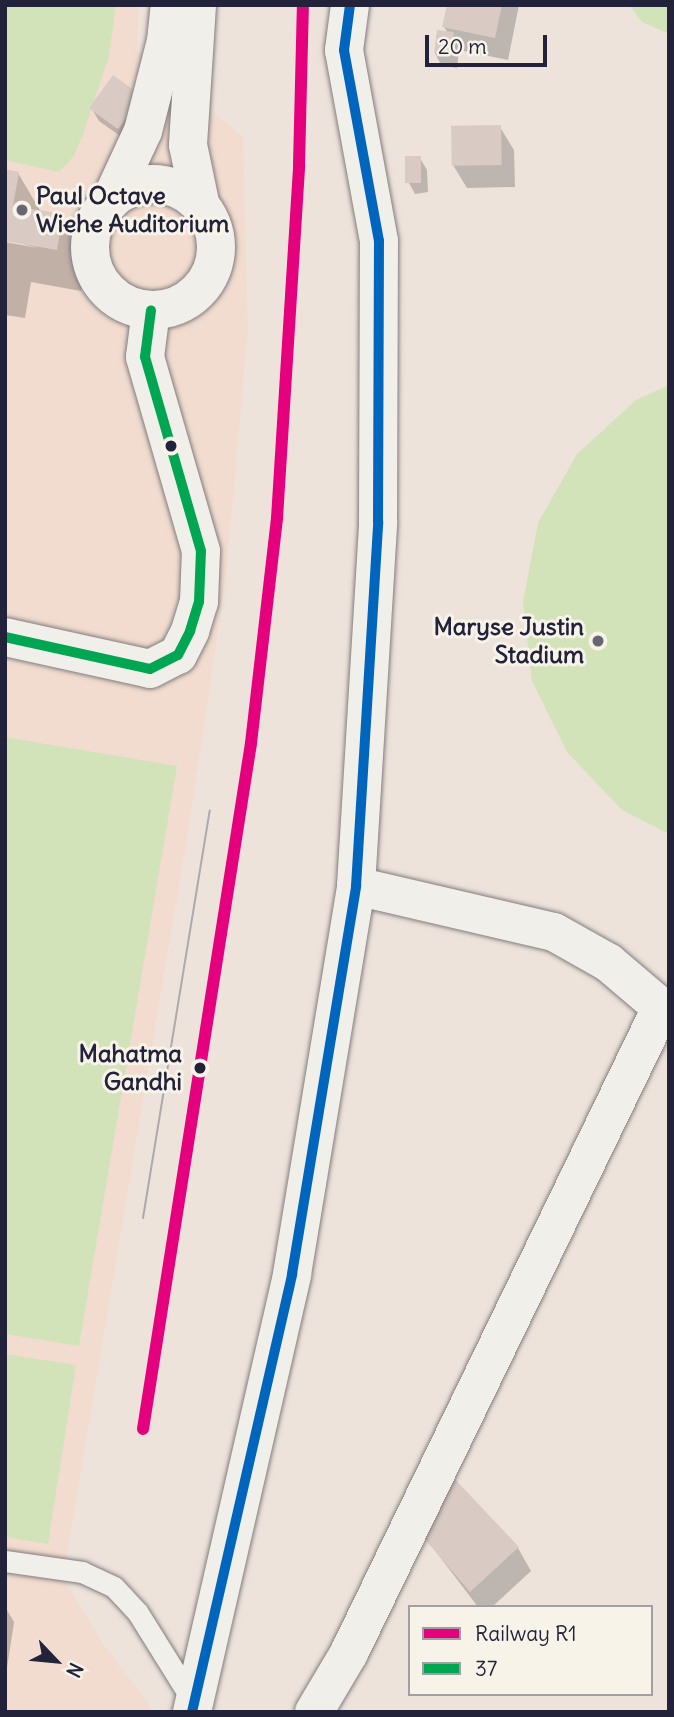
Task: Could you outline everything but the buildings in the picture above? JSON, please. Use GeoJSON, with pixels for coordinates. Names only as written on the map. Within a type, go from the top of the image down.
{"type":"FeatureCollection","features":[{"type":"Feature","properties":{"kind":"street"},"geometry":{"type":"LineString","coordinates":[[170,5],[166,41],[143,131],[110,202],[94,226],[90,246],[93,267],[103,286],[118,301],[151,310],[179,305],[209,276],[216,256],[215,234],[201,207],[188,145],[197,5]]}},
{"type":"Feature","properties":{"kind":"street"},"geometry":{"type":"LineString","coordinates":[[193,1707],[292,1274],[356,886],[378,523],[379,240],[344,50],[350,5]]}},
{"type":"Feature","properties":{"kind":"street"},"geometry":{"type":"LineString","coordinates":[[110,202],[138,186],[158,184],[178,189],[201,207]]}},
{"type":"Feature","properties":{"kind":"street"},"geometry":{"type":"LineString","coordinates":[[5,637],[150,669],[178,654],[190,631],[199,602],[201,551],[145,358],[151,310]]}},
{"type":"Feature","properties":{"kind":"street"},"geometry":{"type":"LineString","coordinates":[[314,1712],[349,1653],[666,1010],[609,963],[554,932],[356,886]]}},
{"type":"Feature","properties":{"kind":"lane"},"geometry":{"type":"LineString","coordinates":[[5,1561],[82,1572],[114,1587],[138,1613],[193,1707]]}},
{"type":"Feature","properties":{"kind":"shaded area"},"geometry":{"type":"Polygon","coordinates":[[[5,5],[139,5],[137,50],[243,137],[248,329],[226,575],[190,820],[63,1578],[103,1644],[150,1706],[148,1712],[5,1712],[5,5]]]}},
{"type":"Feature","properties":{"kind":"green space"},"geometry":{"type":"Polygon","coordinates":[[[5,5],[116,5],[109,56],[83,134],[74,156],[59,172],[5,160],[5,5]]]}},
{"type":"Feature","properties":{"kind":"green space"},"geometry":{"type":"Polygon","coordinates":[[[629,5],[669,5],[669,34],[642,22],[629,5]]]}},
{"type":"Feature","properties":{"kind":"green space","name":"Maryse Justin Stadium"},"geometry":{"type":"Polygon","coordinates":[[[669,385],[669,834],[622,810],[567,752],[532,681],[523,602],[538,523],[577,454],[636,400],[669,385]]]}},
{"type":"Feature","properties":{"kind":"green space"},"geometry":{"type":"Polygon","coordinates":[[[5,737],[177,766],[79,1346],[5,1334],[5,737]]]}},
{"type":"Feature","properties":{"kind":"green space"},"geometry":{"type":"Polygon","coordinates":[[[5,1354],[76,1365],[48,1544],[5,1537],[5,1354]]]}},
{"type":"Feature","properties":{"kind":"tram line"},"geometry":{"type":"LineString","coordinates":[[143,1218],[210,810]]}},
{"type":"Feature","properties":{"kind":"tram line"},"geometry":{"type":"LineString","coordinates":[[143,1429],[205,1039]]}},
{"type":"Feature","properties":{"kind":"rail line","name":"R1"},"geometry":{"type":"LineString","coordinates":[[143,1429],[251,743],[277,518],[299,165],[303,5]]}},
{"type":"Feature","properties":{"kind":"transit line"},"geometry":{"type":"LineString","coordinates":[[192,1712],[292,1274],[356,886],[378,522],[379,241],[344,50],[350,5]]}},
{"type":"Feature","properties":{"kind":"transit line","name":"37"},"geometry":{"type":"LineString","coordinates":[[5,637],[150,669],[178,655],[190,631],[199,602],[201,551],[145,357],[151,310]]}},
{"type":"Feature","properties":{"kind":"place","name":"Paul Octave Wiehe Auditorium"},"geometry":{"type":"Point","coordinates":[22,210]}},
{"type":"Feature","properties":{"kind":"place","name":"Maryse Justin Stadium"},"geometry":{"type":"Point","coordinates":[598,641]}},
{"type":"Feature","properties":{"kind":"place","name":"Mahatma Gandhi"},"geometry":{"type":"Point","coordinates":[200,1068]}}]}
